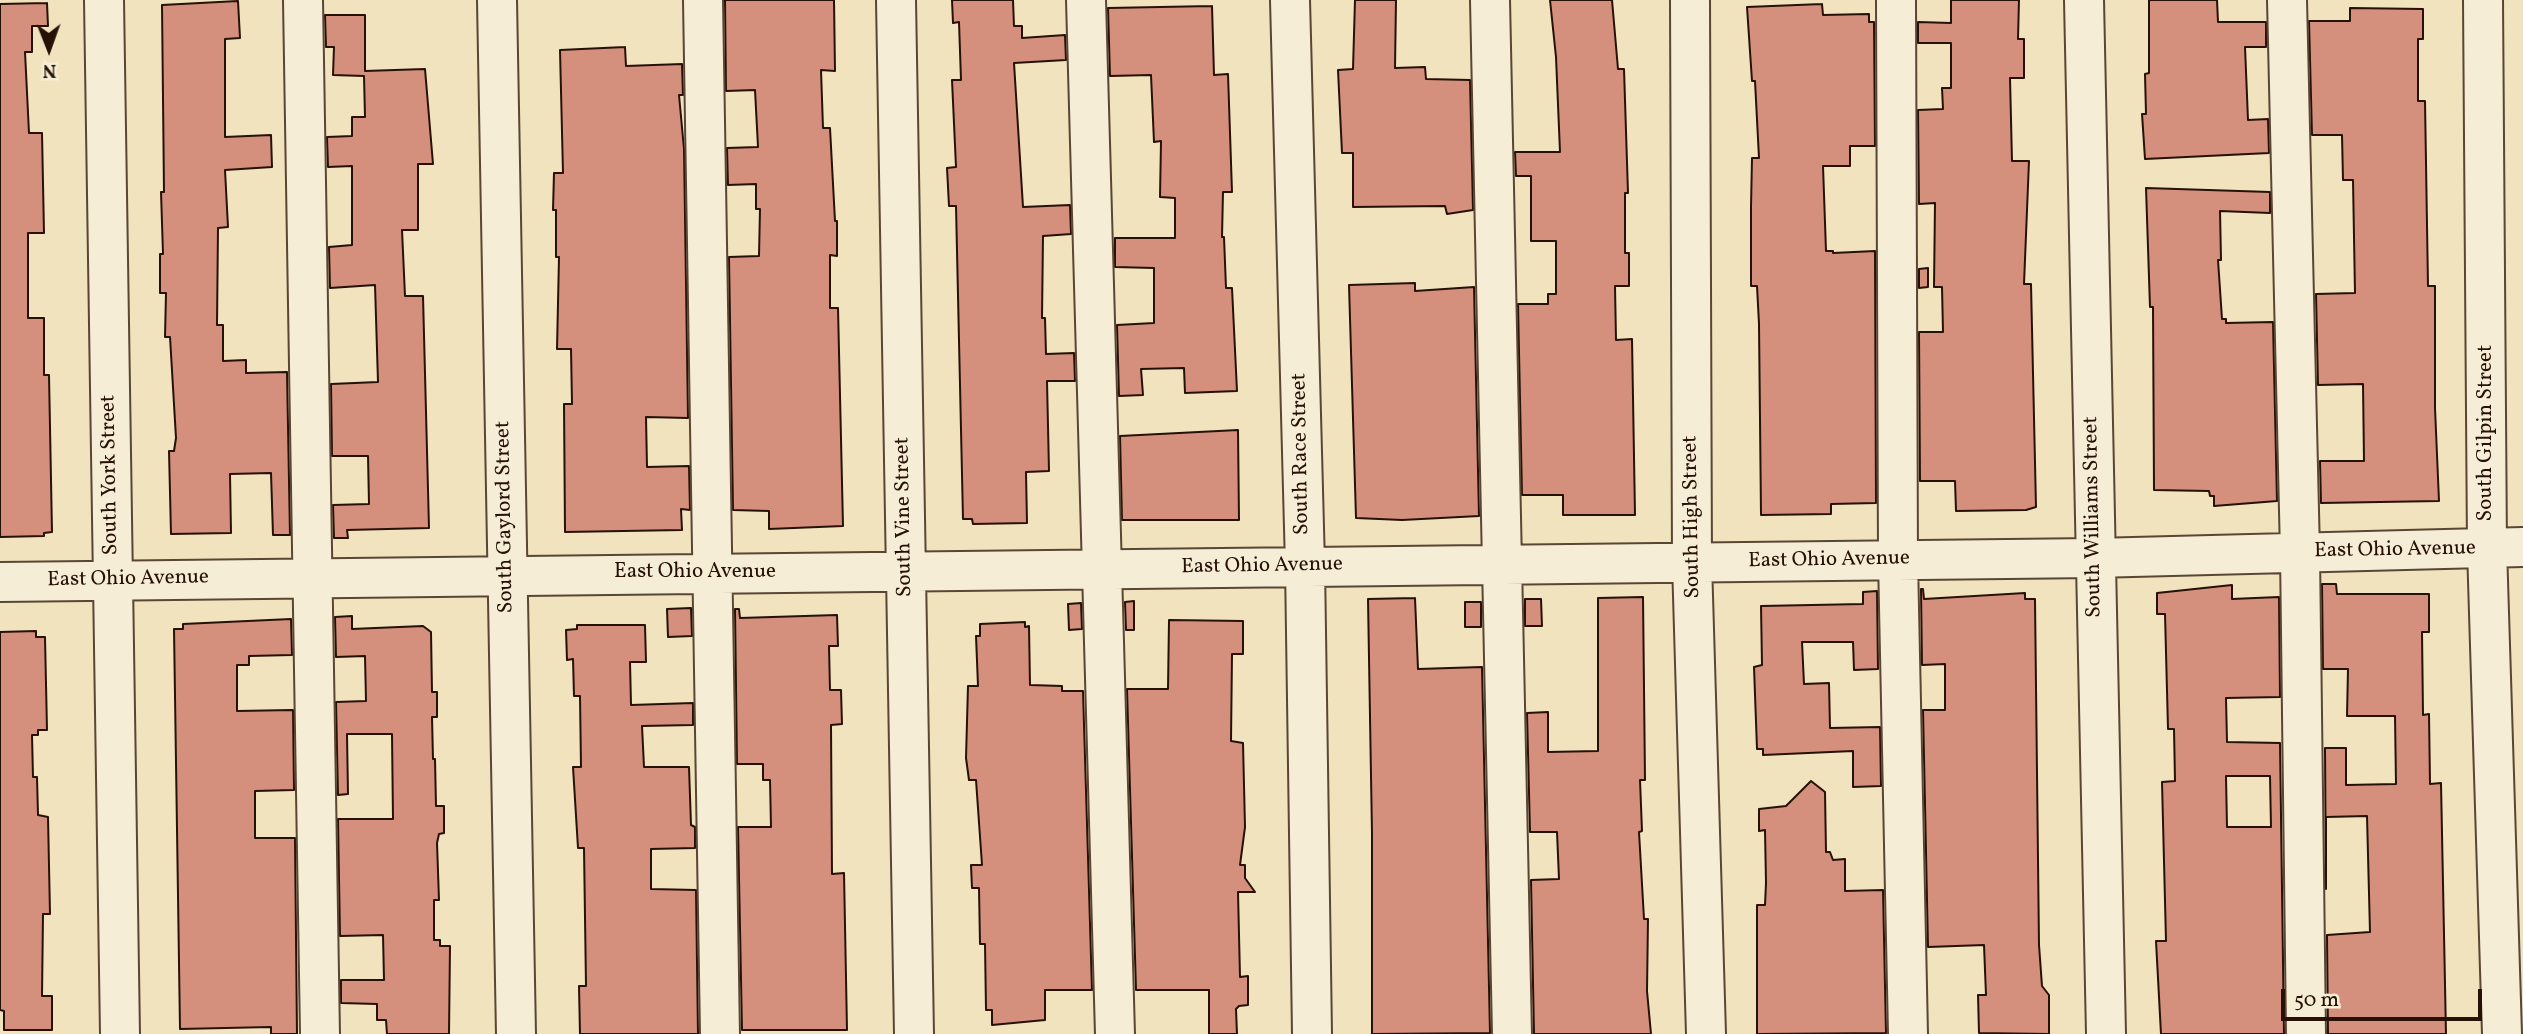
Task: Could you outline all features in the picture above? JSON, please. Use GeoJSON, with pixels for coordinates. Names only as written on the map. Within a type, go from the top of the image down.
{"type":"FeatureCollection","features":[{"type":"Feature","properties":{"kind":"street","name":"South York Street"},"geometry":{"type":"LineString","coordinates":[[104,0],[120,1034]]}},
{"type":"Feature","properties":{"kind":"street"},"geometry":{"type":"LineString","coordinates":[[303,0],[315,576],[320,1034]]}},
{"type":"Feature","properties":{"kind":"street","name":"South Gaylord Street"},"geometry":{"type":"LineString","coordinates":[[497,0],[516,1034]]}},
{"type":"Feature","properties":{"kind":"street"},"geometry":{"type":"LineString","coordinates":[[703,0],[720,1034]]}},
{"type":"Feature","properties":{"kind":"street","name":"South Vine Street"},"geometry":{"type":"LineString","coordinates":[[896,0],[915,1034]]}},
{"type":"Feature","properties":{"kind":"street"},"geometry":{"type":"LineString","coordinates":[[1086,0],[1115,1034]]}},
{"type":"Feature","properties":{"kind":"street","name":"South Race Street"},"geometry":{"type":"LineString","coordinates":[[1290,0],[1305,565],[1312,1034]]}},
{"type":"Feature","properties":{"kind":"street"},"geometry":{"type":"LineString","coordinates":[[1490,0],[1512,1034]]}},
{"type":"Feature","properties":{"kind":"street","name":"South High Street"},"geometry":{"type":"LineString","coordinates":[[1690,0],[1692,562],[1706,1034]]}},
{"type":"Feature","properties":{"kind":"street"},"geometry":{"type":"LineString","coordinates":[[1896,0],[1898,560],[1908,1034]]}},
{"type":"Feature","properties":{"kind":"street","name":"South Williams Street"},"geometry":{"type":"LineString","coordinates":[[2084,0],[2106,1034]]}},
{"type":"Feature","properties":{"kind":"street"},"geometry":{"type":"LineString","coordinates":[[2287,0],[2300,553],[2306,1034]]}},
{"type":"Feature","properties":{"kind":"street","name":"South Gilpin Street"},"geometry":{"type":"LineString","coordinates":[[2483,0],[2505,548],[2509,782],[2502,1034]]}},
{"type":"Feature","properties":{"kind":"street","name":"East Ohio Avenue"},"geometry":{"type":"LineString","coordinates":[[0,582],[315,576],[2094,558],[2505,548]]}},
{"type":"Feature","properties":{"kind":"building"},"geometry":{"type":"Polygon","coordinates":[[[725,0],[834,0],[835,71],[821,70],[823,128],[830,128],[837,221],[837,256],[830,255],[830,308],[838,308],[843,526],[769,529],[769,511],[733,510],[729,257],[759,256],[760,209],[756,209],[756,184],[728,185],[727,148],[758,147],[755,90],[726,91],[725,0]]]}},
{"type":"Feature","properties":{"kind":"building"},"geometry":{"type":"Polygon","coordinates":[[[952,0],[1013,0],[1014,26],[1022,26],[1022,38],[1065,35],[1066,60],[1014,63],[1023,207],[1070,205],[1071,234],[1043,236],[1042,318],[1045,318],[1046,354],[1074,353],[1075,381],[1047,381],[1049,471],[1026,472],[1027,523],[973,524],[972,519],[963,519],[956,206],[949,206],[947,168],[956,167],[952,80],[961,80],[959,22],[953,23],[952,0]]]}},
{"type":"Feature","properties":{"kind":"building"},"geometry":{"type":"Polygon","coordinates":[[[1355,0],[1396,0],[1395,68],[1425,67],[1426,79],[1470,80],[1473,210],[1447,214],[1445,206],[1353,207],[1353,153],[1342,153],[1338,70],[1353,69],[1355,0]]]}},
{"type":"Feature","properties":{"kind":"building"},"geometry":{"type":"Polygon","coordinates":[[[1550,0],[1612,0],[1618,69],[1624,69],[1628,193],[1625,193],[1625,253],[1629,253],[1629,286],[1615,286],[1616,340],[1632,339],[1635,515],[1563,515],[1563,495],[1522,495],[1518,304],[1548,304],[1548,294],[1556,294],[1556,241],[1531,241],[1531,176],[1516,176],[1515,152],[1560,152],[1556,57],[1550,0]]]}},
{"type":"Feature","properties":{"kind":"building"},"geometry":{"type":"Polygon","coordinates":[[[1951,0],[2019,0],[2018,39],[2024,39],[2024,78],[2010,78],[2012,161],[2029,161],[2024,284],[2031,284],[2036,507],[2026,510],[1956,511],[1955,481],[1920,481],[1919,332],[1943,332],[1942,287],[1934,287],[1935,203],[1919,204],[1918,110],[1943,109],[1942,88],[1951,88],[1951,43],[1918,43],[1918,22],[1951,23],[1951,0]]]}},
{"type":"Feature","properties":{"kind":"building"},"geometry":{"type":"Polygon","coordinates":[[[2149,0],[2217,0],[2218,22],[2266,22],[2266,47],[2245,47],[2248,120],[2268,119],[2269,153],[2145,159],[2142,114],[2146,114],[2145,74],[2149,73],[2149,0]]]}},
{"type":"Feature","properties":{"kind":"building"},"geometry":{"type":"Polygon","coordinates":[[[238,1],[240,38],[225,39],[225,137],[271,135],[272,167],[225,170],[228,227],[218,228],[217,325],[223,325],[223,361],[246,360],[246,373],[287,372],[290,535],[273,535],[271,473],[230,474],[231,533],[171,534],[169,451],[174,451],[176,438],[170,337],[165,337],[166,293],[160,293],[160,254],[163,254],[161,192],[164,192],[162,5],[238,1]]]}},
{"type":"Feature","properties":{"kind":"building"},"geometry":{"type":"Polygon","coordinates":[[[47,3],[48,26],[32,26],[32,52],[25,52],[29,133],[42,133],[44,233],[28,233],[28,318],[44,318],[44,375],[49,375],[52,532],[44,533],[44,536],[0,537],[0,4],[47,3]]]}},
{"type":"Feature","properties":{"kind":"building"},"geometry":{"type":"Polygon","coordinates":[[[1822,4],[1823,15],[1869,14],[1869,22],[1874,22],[1875,146],[1850,146],[1850,166],[1823,166],[1826,251],[1875,251],[1876,503],[1831,504],[1831,514],[1761,515],[1759,324],[1757,286],[1751,286],[1752,158],[1759,158],[1755,81],[1752,81],[1747,7],[1822,4]]]}},
{"type":"Feature","properties":{"kind":"building"},"geometry":{"type":"Polygon","coordinates":[[[1212,6],[1214,75],[1228,74],[1232,192],[1223,192],[1222,237],[1226,288],[1232,288],[1237,391],[1185,393],[1184,368],[1141,369],[1143,395],[1119,396],[1117,325],[1154,323],[1154,268],[1115,267],[1115,238],[1175,238],[1175,198],[1160,197],[1161,141],[1154,142],[1151,75],[1110,76],[1108,8],[1212,6]]]}},
{"type":"Feature","properties":{"kind":"building"},"geometry":{"type":"Polygon","coordinates":[[[2350,8],[2423,9],[2423,39],[2418,39],[2418,101],[2425,101],[2428,286],[2435,286],[2435,408],[2439,501],[2321,503],[2320,461],[2364,461],[2363,384],[2318,385],[2316,294],[2355,293],[2353,180],[2343,180],[2342,135],[2312,135],[2309,21],[2350,21],[2350,8]]]}},
{"type":"Feature","properties":{"kind":"building"},"geometry":{"type":"Polygon","coordinates":[[[325,15],[365,15],[365,71],[425,69],[433,164],[418,164],[418,230],[402,230],[405,296],[423,296],[429,528],[347,530],[348,538],[334,538],[333,505],[369,504],[368,456],[332,456],[331,384],[378,382],[375,285],[330,288],[329,247],[352,245],[352,166],[328,167],[327,137],[352,136],[352,117],[365,117],[364,76],[333,75],[334,47],[326,47],[325,15]]]}},
{"type":"Feature","properties":{"kind":"building"},"geometry":{"type":"Polygon","coordinates":[[[625,47],[626,66],[682,64],[683,95],[679,95],[684,149],[688,418],[646,417],[647,467],[689,466],[690,510],[681,509],[682,530],[565,532],[564,404],[572,404],[571,349],[557,349],[559,257],[556,257],[556,210],[553,210],[554,173],[563,173],[560,50],[625,47]]]}},
{"type":"Feature","properties":{"kind":"building"},"geometry":{"type":"Polygon","coordinates":[[[2146,188],[2270,192],[2270,213],[2220,211],[2221,260],[2218,260],[2222,319],[2226,319],[2226,323],[2273,322],[2277,501],[2214,506],[2214,496],[2210,496],[2209,491],[2154,490],[2153,307],[2150,307],[2146,188]]]}},
{"type":"Feature","properties":{"kind":"building"},"geometry":{"type":"Polygon","coordinates":[[[1928,268],[1928,287],[1919,288],[1919,269],[1928,268]]]}},
{"type":"Feature","properties":{"kind":"building"},"geometry":{"type":"Polygon","coordinates":[[[1415,283],[1415,291],[1474,287],[1479,516],[1402,520],[1356,518],[1349,285],[1415,283]]]}},
{"type":"Feature","properties":{"kind":"building"},"geometry":{"type":"Polygon","coordinates":[[[1238,430],[1239,520],[1122,520],[1120,436],[1238,430]]]}},
{"type":"Feature","properties":{"kind":"building"},"geometry":{"type":"Polygon","coordinates":[[[2322,584],[2336,584],[2337,594],[2429,594],[2429,632],[2422,632],[2423,715],[2429,714],[2430,784],[2441,783],[2446,1034],[2328,1034],[2327,935],[2370,932],[2367,816],[2326,817],[2326,889],[2325,748],[2346,748],[2346,785],[2396,784],[2395,716],[2347,716],[2348,669],[2323,669],[2322,584]]]}},
{"type":"Feature","properties":{"kind":"building"},"geometry":{"type":"Polygon","coordinates":[[[2232,585],[2232,599],[2279,597],[2280,697],[2226,698],[2227,742],[2280,743],[2284,1034],[2161,1034],[2156,941],[2166,941],[2162,782],[2175,781],[2174,729],[2168,729],[2165,614],[2157,614],[2157,593],[2232,585]],[[2226,776],[2227,827],[2271,827],[2270,776],[2226,776]]]}},
{"type":"Feature","properties":{"kind":"building"},"geometry":{"type":"Polygon","coordinates":[[[1921,589],[1924,599],[2025,593],[2025,599],[2035,599],[2039,945],[2042,986],[2049,995],[2049,1034],[1979,1033],[1978,995],[1986,995],[1984,945],[1928,947],[1923,710],[1945,710],[1945,664],[1922,665],[1921,589]]]}},
{"type":"Feature","properties":{"kind":"building"},"geometry":{"type":"Polygon","coordinates":[[[1877,591],[1878,669],[1854,670],[1853,642],[1802,642],[1804,684],[1829,683],[1830,728],[1880,727],[1881,786],[1853,787],[1853,751],[1763,755],[1763,749],[1757,749],[1754,667],[1762,665],[1761,606],[1863,604],[1863,592],[1877,591]]]}},
{"type":"Feature","properties":{"kind":"building"},"geometry":{"type":"Polygon","coordinates":[[[1643,597],[1645,780],[1640,780],[1642,831],[1639,832],[1644,919],[1648,919],[1647,991],[1651,1034],[1534,1034],[1531,880],[1559,879],[1557,832],[1530,832],[1527,713],[1548,712],[1548,752],[1598,751],[1598,598],[1643,597]]]}},
{"type":"Feature","properties":{"kind":"building"},"geometry":{"type":"Polygon","coordinates":[[[1415,598],[1418,669],[1482,667],[1490,1033],[1372,1034],[1368,599],[1415,598]]]}},
{"type":"Feature","properties":{"kind":"building"},"geometry":{"type":"Polygon","coordinates":[[[1525,599],[1541,599],[1542,626],[1525,626],[1525,599]]]}},
{"type":"Feature","properties":{"kind":"building"},"geometry":{"type":"Polygon","coordinates":[[[1134,601],[1134,630],[1126,630],[1125,602],[1134,601]]]}},
{"type":"Feature","properties":{"kind":"building"},"geometry":{"type":"Polygon","coordinates":[[[1465,602],[1481,602],[1481,627],[1465,627],[1465,602]]]}},
{"type":"Feature","properties":{"kind":"building"},"geometry":{"type":"Polygon","coordinates":[[[1081,603],[1082,629],[1069,630],[1068,604],[1081,603]]]}},
{"type":"Feature","properties":{"kind":"building"},"geometry":{"type":"Polygon","coordinates":[[[691,608],[692,636],[668,637],[667,609],[691,608]]]}},
{"type":"Feature","properties":{"kind":"building"},"geometry":{"type":"Polygon","coordinates":[[[735,609],[739,609],[740,618],[837,615],[838,646],[829,646],[830,690],[841,690],[842,724],[831,725],[832,874],[844,873],[847,1030],[742,1030],[738,827],[771,827],[770,780],[763,780],[763,764],[737,764],[735,609]]]}},
{"type":"Feature","properties":{"kind":"building"},"geometry":{"type":"Polygon","coordinates":[[[352,616],[352,629],[423,626],[431,632],[432,692],[437,692],[437,717],[432,717],[436,806],[444,806],[444,833],[439,834],[437,843],[439,900],[434,900],[434,940],[440,940],[440,946],[450,946],[449,1034],[387,1034],[386,1020],[377,1020],[377,1004],[341,1003],[341,980],[384,980],[383,935],[340,936],[338,819],[393,819],[392,734],[347,734],[348,794],[338,795],[336,702],[366,701],[365,656],[336,657],[335,617],[352,616]]]}},
{"type":"Feature","properties":{"kind":"building"},"geometry":{"type":"Polygon","coordinates":[[[291,619],[292,655],[249,656],[249,665],[237,665],[237,711],[293,710],[294,790],[255,791],[255,838],[295,838],[297,1034],[271,1034],[271,1027],[180,1029],[174,629],[183,629],[183,624],[291,619]]]}},
{"type":"Feature","properties":{"kind":"building"},"geometry":{"type":"Polygon","coordinates":[[[1169,620],[1243,621],[1243,654],[1232,654],[1231,741],[1243,743],[1245,827],[1240,865],[1245,865],[1245,878],[1255,892],[1238,892],[1240,977],[1248,976],[1248,1005],[1236,1009],[1237,1034],[1209,1034],[1209,990],[1136,990],[1127,689],[1168,689],[1169,620]]]}},
{"type":"Feature","properties":{"kind":"building"},"geometry":{"type":"Polygon","coordinates":[[[1025,622],[1025,627],[1029,626],[1030,685],[1062,686],[1062,691],[1083,691],[1092,990],[1045,990],[1045,1020],[992,1025],[992,1010],[986,1010],[985,944],[980,944],[979,888],[972,888],[971,865],[982,865],[976,780],[969,780],[966,758],[968,686],[978,686],[976,636],[980,636],[980,624],[1025,622]]]}},
{"type":"Feature","properties":{"kind":"building"},"geometry":{"type":"Polygon","coordinates":[[[577,625],[645,625],[646,662],[630,662],[631,705],[693,703],[693,725],[642,726],[644,767],[689,767],[691,825],[695,827],[695,848],[651,849],[651,889],[696,890],[698,1034],[580,1034],[579,986],[586,986],[584,848],[578,848],[573,767],[581,767],[580,696],[574,696],[573,659],[567,660],[566,630],[577,629],[577,625]]]}},
{"type":"Feature","properties":{"kind":"building"},"geometry":{"type":"Polygon","coordinates":[[[36,631],[36,637],[45,637],[47,730],[38,730],[38,735],[32,735],[33,777],[37,777],[38,815],[48,817],[50,914],[43,914],[42,996],[52,996],[52,1030],[4,1030],[4,1011],[0,1010],[0,632],[36,631]]]}},
{"type":"Feature","properties":{"kind":"building"},"geometry":{"type":"Polygon","coordinates":[[[1811,781],[1825,792],[1826,852],[1830,852],[1833,860],[1845,859],[1845,891],[1883,890],[1886,1033],[1757,1034],[1757,905],[1765,905],[1766,883],[1765,830],[1759,831],[1759,809],[1786,806],[1811,781]]]}}]}
